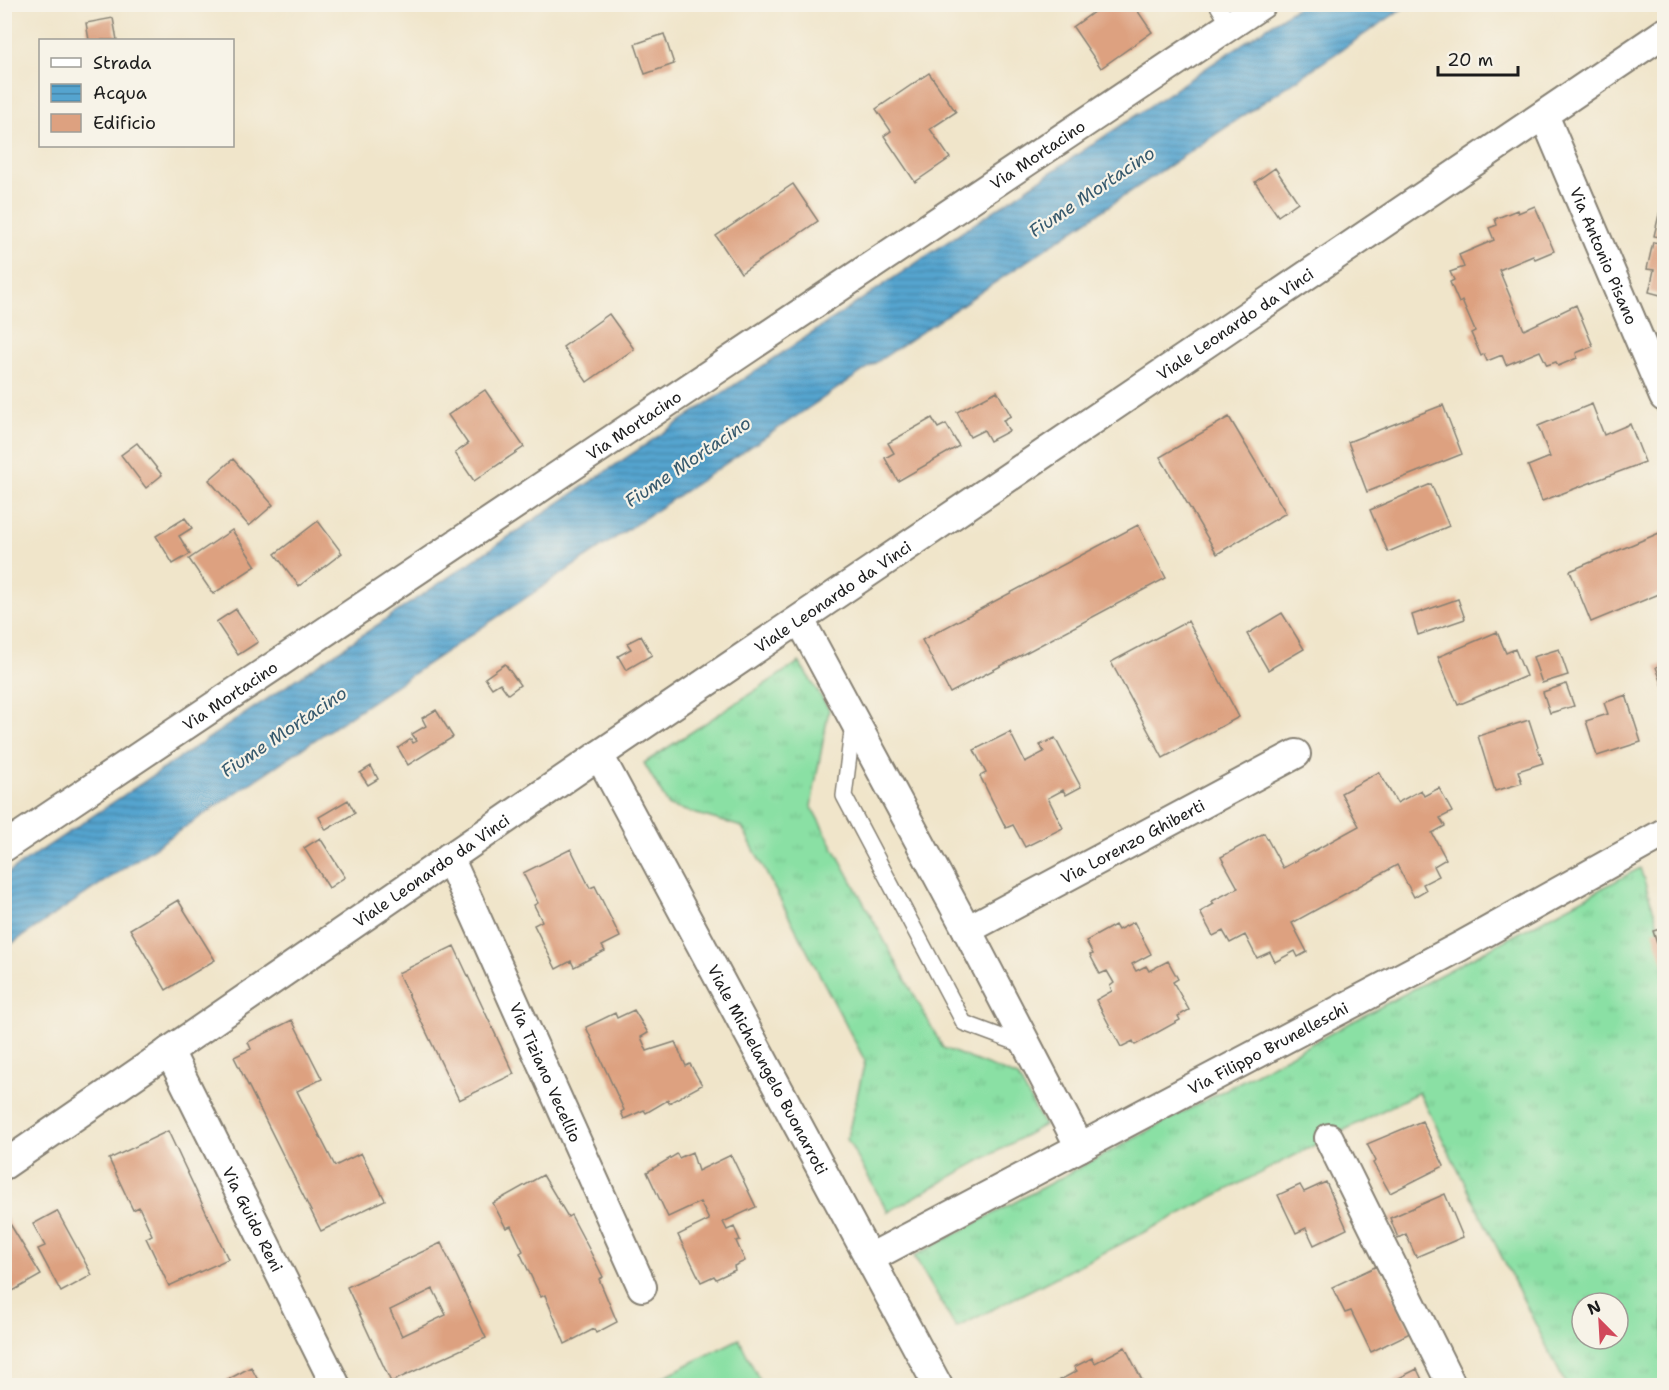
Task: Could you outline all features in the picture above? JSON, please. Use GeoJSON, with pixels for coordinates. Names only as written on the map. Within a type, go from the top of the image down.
{"type":"FeatureCollection","features":[{"type":"Feature","properties":{"kind":"street","name":"Via Mortacino"},"geometry":{"type":"LineString","coordinates":[[4,847],[1224,15],[1262,4]]}},
{"type":"Feature","properties":{"kind":"street","name":"Viale Leonardo da Vinci"},"geometry":{"type":"LineString","coordinates":[[4,1165],[599,754],[1665,33]]}},
{"type":"Feature","properties":{"kind":"street","name":"Via Antonio Pisano"},"geometry":{"type":"LineString","coordinates":[[1544,115],[1665,397]]}},
{"type":"Feature","properties":{"kind":"street"},"geometry":{"type":"LineString","coordinates":[[800,620],[1080,1146]]}},
{"type":"Feature","properties":{"kind":"street","name":"Viale Michelangelo Buonarroti"},"geometry":{"type":"LineString","coordinates":[[599,754],[938,1386]]}},
{"type":"Feature","properties":{"kind":"street","name":"Via Lorenzo Ghiberti"},"geometry":{"type":"LineString","coordinates":[[967,930],[1296,754]]}},
{"type":"Feature","properties":{"kind":"street","name":"Via Filippo Brunelleschi"},"geometry":{"type":"LineString","coordinates":[[870,1258],[1461,946],[1665,833]]}},
{"type":"Feature","properties":{"kind":"street","name":"Via Tiziano Vecellio"},"geometry":{"type":"LineString","coordinates":[[449,857],[642,1287]]}},
{"type":"Feature","properties":{"kind":"street","name":"Via Guido Reni"},"geometry":{"type":"LineString","coordinates":[[169,1051],[336,1386]]}},
{"type":"Feature","properties":{"kind":"street"},"geometry":{"type":"LineString","coordinates":[[1329,1138],[1452,1386]]}},
{"type":"Feature","properties":{"kind":"lane"},"geometry":{"type":"LineString","coordinates":[[854,720],[844,796],[964,1023],[1027,1047]]}},
{"type":"Feature","properties":{"kind":"green space"},"geometry":{"type":"Polygon","coordinates":[[[799,662],[829,709],[811,806],[943,1048],[1018,1077],[1044,1125],[888,1212],[847,1139],[865,1061],[742,827],[669,806],[644,763],[799,662]]]}},
{"type":"Feature","properties":{"kind":"green space"},"geometry":{"type":"Polygon","coordinates":[[[1640,868],[1664,942],[1664,1385],[1566,1385],[1419,1092],[956,1328],[914,1256],[1640,868]]]}},
{"type":"Feature","properties":{"kind":"green space"},"geometry":{"type":"Polygon","coordinates":[[[739,1339],[762,1385],[647,1385],[739,1339]]]}},
{"type":"Feature","properties":{"kind":"water","name":"Fiume Mortacino"},"geometry":{"type":"Polygon","coordinates":[[[1300,5],[1408,5],[5,948],[5,875],[1300,5]]]}},
{"type":"Feature","properties":{"kind":"building"},"geometry":{"type":"Polygon","coordinates":[[[1105,4],[1133,4],[1152,32],[1101,68],[1073,27],[1105,4]]]}},
{"type":"Feature","properties":{"kind":"building"},"geometry":{"type":"Polygon","coordinates":[[[113,18],[117,39],[89,39],[86,23],[113,18]]]}},
{"type":"Feature","properties":{"kind":"building"},"geometry":{"type":"Polygon","coordinates":[[[664,34],[674,64],[645,74],[635,44],[664,34]]]}},
{"type":"Feature","properties":{"kind":"building"},"geometry":{"type":"Polygon","coordinates":[[[929,73],[956,112],[930,129],[950,158],[915,182],[884,136],[891,131],[876,109],[929,73]]]}},
{"type":"Feature","properties":{"kind":"building"},"geometry":{"type":"Polygon","coordinates":[[[1275,168],[1298,202],[1278,216],[1255,182],[1275,168]]]}},
{"type":"Feature","properties":{"kind":"building"},"geometry":{"type":"Polygon","coordinates":[[[793,184],[818,221],[741,273],[716,236],[793,184]]]}},
{"type":"Feature","properties":{"kind":"building"},"geometry":{"type":"Polygon","coordinates":[[[1535,206],[1554,251],[1535,259],[1533,256],[1499,270],[1524,330],[1576,305],[1593,346],[1576,353],[1577,358],[1558,366],[1556,362],[1547,365],[1540,351],[1506,365],[1502,355],[1487,361],[1484,354],[1481,356],[1471,333],[1475,331],[1462,301],[1459,303],[1450,282],[1454,280],[1450,272],[1464,267],[1459,255],[1494,240],[1489,228],[1497,225],[1495,219],[1535,206]]]}},
{"type":"Feature","properties":{"kind":"building"},"geometry":{"type":"Polygon","coordinates":[[[1661,206],[1664,207],[1664,238],[1654,236],[1661,206]]]}},
{"type":"Feature","properties":{"kind":"building"},"geometry":{"type":"Polygon","coordinates":[[[1653,242],[1664,244],[1664,296],[1649,292],[1654,270],[1647,269],[1653,242]]]}},
{"type":"Feature","properties":{"kind":"building"},"geometry":{"type":"Polygon","coordinates":[[[609,314],[634,349],[587,382],[563,347],[609,314]]]}},
{"type":"Feature","properties":{"kind":"building"},"geometry":{"type":"Polygon","coordinates":[[[485,390],[524,447],[474,481],[455,453],[468,444],[448,415],[485,390]]]}},
{"type":"Feature","properties":{"kind":"building"},"geometry":{"type":"Polygon","coordinates":[[[997,391],[1011,416],[1003,420],[1009,431],[990,441],[984,430],[970,437],[957,412],[997,391]]]}},
{"type":"Feature","properties":{"kind":"building"},"geometry":{"type":"Polygon","coordinates":[[[1592,404],[1604,435],[1630,424],[1645,462],[1542,501],[1528,466],[1550,457],[1538,426],[1592,404]]]}},
{"type":"Feature","properties":{"kind":"building"},"geometry":{"type":"Polygon","coordinates":[[[1443,405],[1462,454],[1367,492],[1348,442],[1443,405]]]}},
{"type":"Feature","properties":{"kind":"building"},"geometry":{"type":"Polygon","coordinates":[[[1229,417],[1286,513],[1217,554],[1160,457],[1229,417]]]}},
{"type":"Feature","properties":{"kind":"building"},"geometry":{"type":"Polygon","coordinates":[[[932,418],[938,428],[946,424],[959,446],[898,481],[885,458],[894,453],[888,443],[932,418]]]}},
{"type":"Feature","properties":{"kind":"building"},"geometry":{"type":"Polygon","coordinates":[[[137,443],[162,475],[146,488],[121,455],[137,443]]]}},
{"type":"Feature","properties":{"kind":"building"},"geometry":{"type":"Polygon","coordinates":[[[233,459],[273,505],[249,526],[209,480],[233,459]]]}},
{"type":"Feature","properties":{"kind":"building"},"geometry":{"type":"Polygon","coordinates":[[[1431,484],[1449,526],[1388,552],[1370,510],[1431,484]]]}},
{"type":"Feature","properties":{"kind":"building"},"geometry":{"type":"Polygon","coordinates":[[[185,518],[192,528],[179,536],[190,554],[173,564],[156,536],[185,518]]]}},
{"type":"Feature","properties":{"kind":"building"},"geometry":{"type":"Polygon","coordinates":[[[318,521],[342,553],[299,586],[275,554],[318,521]]]}},
{"type":"Feature","properties":{"kind":"building"},"geometry":{"type":"Polygon","coordinates":[[[1138,525],[1166,578],[950,693],[922,640],[1138,525]]]}},
{"type":"Feature","properties":{"kind":"building"},"geometry":{"type":"Polygon","coordinates":[[[232,530],[256,566],[213,594],[189,559],[232,530]]]}},
{"type":"Feature","properties":{"kind":"building"},"geometry":{"type":"Polygon","coordinates":[[[1664,531],[1664,592],[1591,622],[1570,571],[1664,531]]]}},
{"type":"Feature","properties":{"kind":"building"},"geometry":{"type":"Polygon","coordinates":[[[1458,599],[1465,619],[1418,635],[1412,615],[1458,599]]]}},
{"type":"Feature","properties":{"kind":"building"},"geometry":{"type":"Polygon","coordinates":[[[236,609],[258,642],[238,655],[216,622],[236,609]]]}},
{"type":"Feature","properties":{"kind":"building"},"geometry":{"type":"Polygon","coordinates":[[[1282,613],[1304,649],[1268,670],[1247,634],[1282,613]]]}},
{"type":"Feature","properties":{"kind":"building"},"geometry":{"type":"Polygon","coordinates":[[[1188,621],[1239,717],[1163,758],[1111,662],[1188,621]]]}},
{"type":"Feature","properties":{"kind":"building"},"geometry":{"type":"Polygon","coordinates":[[[1497,632],[1506,653],[1515,649],[1526,676],[1458,705],[1438,657],[1497,632]]]}},
{"type":"Feature","properties":{"kind":"building"},"geometry":{"type":"Polygon","coordinates":[[[641,636],[652,655],[626,670],[618,656],[631,649],[627,643],[641,636]]]}},
{"type":"Feature","properties":{"kind":"building"},"geometry":{"type":"Polygon","coordinates":[[[1559,649],[1568,675],[1542,683],[1533,657],[1559,649]]]}},
{"type":"Feature","properties":{"kind":"building"},"geometry":{"type":"Polygon","coordinates":[[[505,664],[520,685],[508,694],[500,683],[492,688],[485,678],[505,664]]]}},
{"type":"Feature","properties":{"kind":"building"},"geometry":{"type":"Polygon","coordinates":[[[1664,664],[1664,689],[1656,667],[1664,664]]]}},
{"type":"Feature","properties":{"kind":"building"},"geometry":{"type":"Polygon","coordinates":[[[1566,684],[1574,706],[1550,713],[1543,692],[1566,684]]]}},
{"type":"Feature","properties":{"kind":"building"},"geometry":{"type":"Polygon","coordinates":[[[1626,695],[1641,742],[1597,756],[1586,721],[1608,714],[1604,703],[1626,695]]]}},
{"type":"Feature","properties":{"kind":"building"},"geometry":{"type":"Polygon","coordinates":[[[436,710],[453,737],[408,765],[398,748],[411,739],[413,743],[417,741],[412,734],[426,726],[422,718],[436,710]]]}},
{"type":"Feature","properties":{"kind":"building"},"geometry":{"type":"Polygon","coordinates":[[[1529,720],[1543,763],[1518,771],[1522,783],[1495,791],[1478,736],[1529,720]]]}},
{"type":"Feature","properties":{"kind":"building"},"geometry":{"type":"Polygon","coordinates":[[[1010,732],[1025,762],[1044,752],[1040,745],[1055,738],[1081,787],[1066,795],[1063,790],[1048,798],[1063,828],[1025,847],[1013,825],[1006,828],[980,776],[986,773],[974,750],[1010,732]]]}},
{"type":"Feature","properties":{"kind":"building"},"geometry":{"type":"Polygon","coordinates":[[[371,766],[378,779],[368,785],[360,773],[371,766]]]}},
{"type":"Feature","properties":{"kind":"building"},"geometry":{"type":"Polygon","coordinates":[[[1379,772],[1397,803],[1421,790],[1424,796],[1439,788],[1452,812],[1440,818],[1445,826],[1432,833],[1446,859],[1434,866],[1439,876],[1423,884],[1426,890],[1414,897],[1397,865],[1292,923],[1307,952],[1298,957],[1295,951],[1275,962],[1270,952],[1257,958],[1245,935],[1230,943],[1223,931],[1213,936],[1200,912],[1214,904],[1212,901],[1238,888],[1221,857],[1264,833],[1283,868],[1359,826],[1341,793],[1379,772]]]}},
{"type":"Feature","properties":{"kind":"building"},"geometry":{"type":"Polygon","coordinates":[[[348,800],[355,813],[326,830],[319,817],[348,800]]]}},
{"type":"Feature","properties":{"kind":"building"},"geometry":{"type":"Polygon","coordinates":[[[320,838],[345,877],[329,888],[304,848],[320,838]]]}},
{"type":"Feature","properties":{"kind":"building"},"geometry":{"type":"Polygon","coordinates":[[[571,849],[590,888],[595,886],[620,937],[602,946],[605,951],[574,967],[571,961],[556,969],[534,925],[542,921],[534,905],[538,903],[523,873],[571,849]]]}},
{"type":"Feature","properties":{"kind":"building"},"geometry":{"type":"Polygon","coordinates":[[[178,900],[215,960],[166,990],[130,929],[178,900]]]}},
{"type":"Feature","properties":{"kind":"building"},"geometry":{"type":"Polygon","coordinates":[[[1134,922],[1151,954],[1132,964],[1136,971],[1146,966],[1149,971],[1168,961],[1178,979],[1173,982],[1189,1010],[1178,1016],[1180,1020],[1135,1045],[1133,1041],[1121,1047],[1096,1000],[1112,991],[1110,986],[1114,983],[1107,971],[1100,974],[1086,941],[1115,925],[1118,930],[1134,922]]]}},
{"type":"Feature","properties":{"kind":"building"},"geometry":{"type":"Polygon","coordinates":[[[1664,928],[1664,966],[1653,931],[1664,928]]]}},
{"type":"Feature","properties":{"kind":"building"},"geometry":{"type":"Polygon","coordinates":[[[454,946],[514,1074],[459,1100],[398,973],[454,946]]]}},
{"type":"Feature","properties":{"kind":"building"},"geometry":{"type":"Polygon","coordinates":[[[634,1010],[648,1033],[641,1037],[647,1051],[675,1042],[686,1066],[690,1064],[702,1085],[669,1103],[668,1100],[646,1113],[644,1110],[624,1119],[621,1112],[624,1110],[586,1027],[615,1013],[617,1018],[634,1010]]]}},
{"type":"Feature","properties":{"kind":"building"},"geometry":{"type":"Polygon","coordinates":[[[292,1020],[322,1079],[297,1091],[335,1166],[361,1153],[385,1200],[321,1231],[234,1057],[251,1049],[248,1042],[292,1020]]]}},
{"type":"Feature","properties":{"kind":"building"},"geometry":{"type":"Polygon","coordinates":[[[1422,1121],[1444,1166],[1390,1193],[1373,1163],[1376,1161],[1367,1144],[1422,1121]]]}},
{"type":"Feature","properties":{"kind":"building"},"geometry":{"type":"Polygon","coordinates":[[[168,1131],[228,1259],[169,1286],[146,1238],[152,1235],[139,1207],[133,1210],[109,1159],[168,1131]]]}},
{"type":"Feature","properties":{"kind":"building"},"geometry":{"type":"Polygon","coordinates":[[[692,1152],[698,1171],[731,1155],[756,1207],[723,1222],[727,1230],[734,1227],[740,1240],[736,1241],[745,1261],[734,1266],[735,1270],[716,1279],[714,1276],[701,1282],[678,1235],[709,1220],[700,1202],[668,1217],[647,1172],[677,1154],[679,1158],[692,1152]]]}},
{"type":"Feature","properties":{"kind":"building"},"geometry":{"type":"Polygon","coordinates":[[[543,1175],[568,1217],[571,1215],[588,1247],[603,1277],[599,1279],[617,1322],[596,1333],[594,1329],[565,1344],[545,1295],[541,1297],[520,1253],[523,1251],[511,1226],[506,1228],[493,1203],[543,1175]]]}},
{"type":"Feature","properties":{"kind":"building"},"geometry":{"type":"Polygon","coordinates":[[[1326,1182],[1347,1229],[1314,1245],[1306,1228],[1296,1233],[1278,1195],[1300,1185],[1304,1192],[1326,1182]]]}},
{"type":"Feature","properties":{"kind":"building"},"geometry":{"type":"Polygon","coordinates":[[[1445,1194],[1463,1237],[1416,1257],[1406,1234],[1398,1238],[1390,1218],[1445,1194]]]}},
{"type":"Feature","properties":{"kind":"building"},"geometry":{"type":"Polygon","coordinates":[[[57,1211],[92,1275],[61,1292],[38,1249],[45,1246],[33,1224],[57,1211]]]}},
{"type":"Feature","properties":{"kind":"building"},"geometry":{"type":"Polygon","coordinates":[[[4,1214],[41,1275],[4,1296],[4,1214]]]}},
{"type":"Feature","properties":{"kind":"building"},"geometry":{"type":"Polygon","coordinates":[[[441,1243],[486,1338],[391,1382],[347,1287],[441,1243]],[[433,1289],[390,1310],[402,1336],[446,1315],[433,1289]]]}},
{"type":"Feature","properties":{"kind":"building"},"geometry":{"type":"Polygon","coordinates":[[[1377,1266],[1412,1332],[1371,1352],[1351,1311],[1345,1313],[1332,1287],[1377,1266]]]}},
{"type":"Feature","properties":{"kind":"building"},"geometry":{"type":"Polygon","coordinates":[[[1125,1347],[1145,1386],[1060,1386],[1058,1381],[1077,1371],[1074,1367],[1092,1358],[1095,1363],[1125,1347]]]}},
{"type":"Feature","properties":{"kind":"building"},"geometry":{"type":"Polygon","coordinates":[[[251,1367],[261,1386],[216,1386],[251,1367]]]}},
{"type":"Feature","properties":{"kind":"building"},"geometry":{"type":"Polygon","coordinates":[[[1417,1369],[1425,1386],[1383,1386],[1417,1369]]]}}]}
